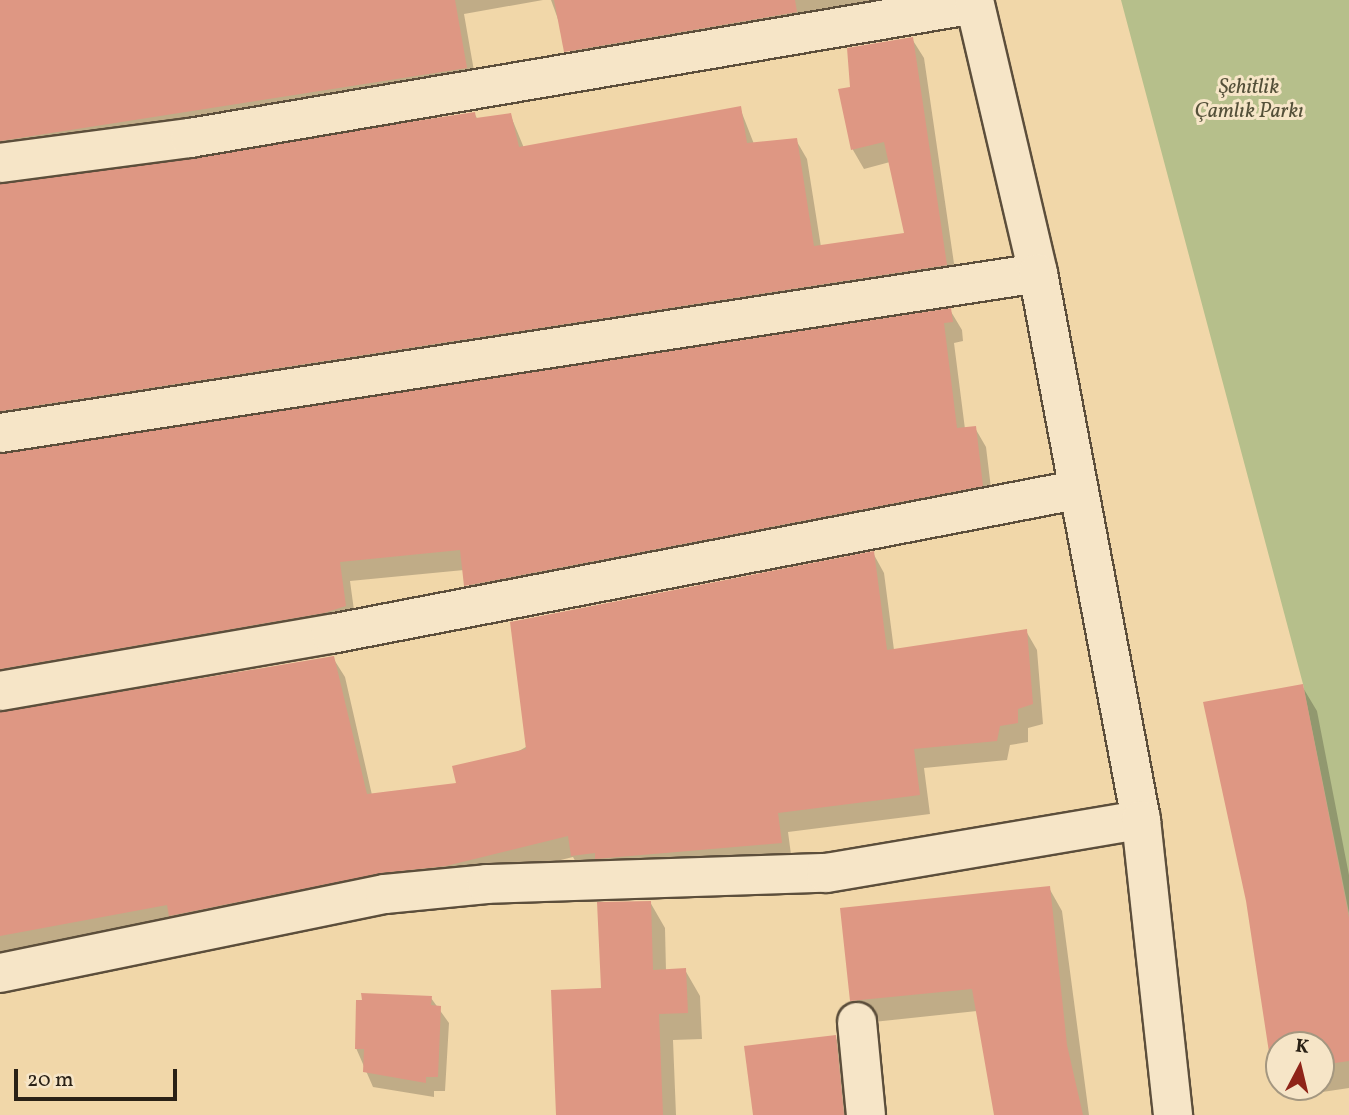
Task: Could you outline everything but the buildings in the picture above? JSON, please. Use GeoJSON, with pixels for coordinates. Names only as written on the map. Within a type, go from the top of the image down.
{"type":"FeatureCollection","features":[{"type":"Feature","properties":{"kind":"street"},"geometry":{"type":"LineString","coordinates":[[0,163],[190,138],[975,2],[1038,273],[1076,490],[1141,820],[1173,1115]]}},
{"type":"Feature","properties":{"kind":"street"},"geometry":{"type":"LineString","coordinates":[[0,433],[1038,273]]}},
{"type":"Feature","properties":{"kind":"street"},"geometry":{"type":"LineString","coordinates":[[0,691],[331,634],[1076,490]]}},
{"type":"Feature","properties":{"kind":"street"},"geometry":{"type":"LineString","coordinates":[[0,973],[384,894],[487,884],[826,873],[1141,820]]}},
{"type":"Feature","properties":{"kind":"street"},"geometry":{"type":"LineString","coordinates":[[857,1022],[866,1115]]}},
{"type":"Feature","properties":{"kind":"green space","name":"Şehitlik Çamlık Parkı"},"geometry":{"type":"Polygon","coordinates":[[[1121,0],[1349,0],[1349,913],[1303,684],[1121,0]]]}}]}
